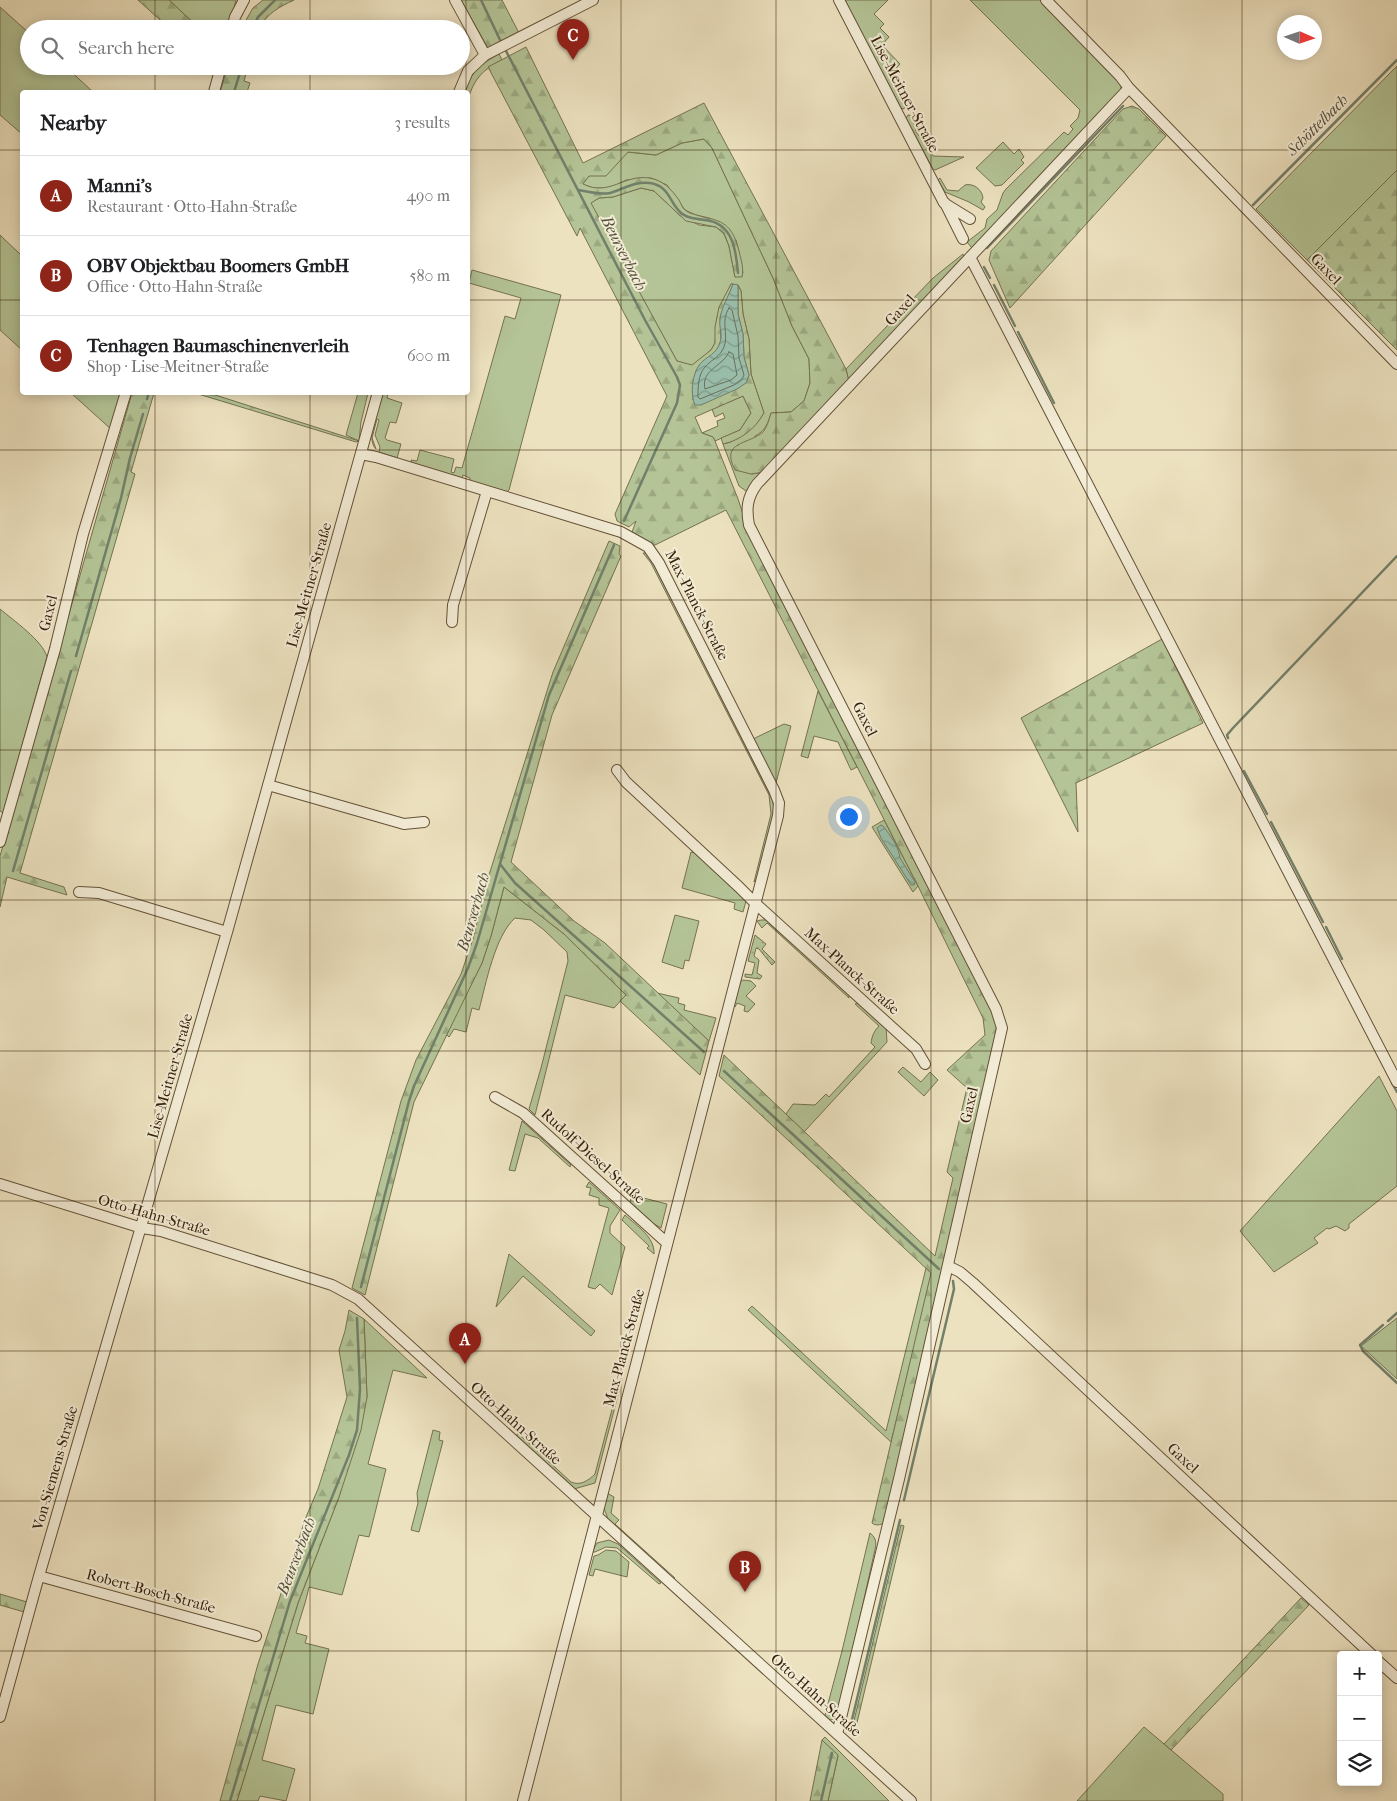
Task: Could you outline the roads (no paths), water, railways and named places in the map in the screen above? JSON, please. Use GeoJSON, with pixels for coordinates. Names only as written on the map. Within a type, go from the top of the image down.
{"type":"FeatureCollection","features":[{"type":"Feature","properties":{"kind":"street"},"geometry":{"type":"LineString","coordinates":[[234,20],[244,0]]}},
{"type":"Feature","properties":{"kind":"street"},"geometry":{"type":"LineString","coordinates":[[455,0],[466,20]]}},
{"type":"Feature","properties":{"kind":"street"},"geometry":{"type":"LineString","coordinates":[[470,69],[485,55],[593,0]]}},
{"type":"Feature","properties":{"kind":"street","name":"Lise-Meitner-Straße"},"geometry":{"type":"LineString","coordinates":[[839,0],[963,239]]}},
{"type":"Feature","properties":{"kind":"street","name":"Gaxel"},"geometry":{"type":"LineString","coordinates":[[1046,0],[1397,364]]}},
{"type":"Feature","properties":{"kind":"street"},"geometry":{"type":"LineString","coordinates":[[470,28],[485,55]]}},
{"type":"Feature","properties":{"kind":"street"},"geometry":{"type":"LineString","coordinates":[[215,90],[219,75]]}},
{"type":"Feature","properties":{"kind":"street"},"geometry":{"type":"LineString","coordinates":[[460,90],[466,75]]}},
{"type":"Feature","properties":{"kind":"street","name":"Gaxel"},"geometry":{"type":"LineString","coordinates":[[837,1734],[948,1266],[1002,1028],[1000,1018],[753,533],[746,513],[749,498],[757,484],[1129,88]]}},
{"type":"Feature","properties":{"kind":"street","name":"Lise-Meitner-Straße"},"geometry":{"type":"LineString","coordinates":[[944,202],[970,219]]}},
{"type":"Feature","properties":{"kind":"street"},"geometry":{"type":"LineString","coordinates":[[970,257],[1397,1082]]}},
{"type":"Feature","properties":{"kind":"street","name":"Gaxel"},"geometry":{"type":"LineString","coordinates":[[0,842],[55,650],[83,534],[125,395]]}},
{"type":"Feature","properties":{"kind":"street","name":"Lise-Meitner-Straße"},"geometry":{"type":"LineString","coordinates":[[142,1228],[377,395]]}},
{"type":"Feature","properties":{"kind":"street","name":"Max-Planck-Straße"},"geometry":{"type":"LineString","coordinates":[[361,454],[621,532],[641,542],[653,553],[777,798],[779,809],[523,1801]]}},
{"type":"Feature","properties":{"kind":"street"},"geometry":{"type":"LineString","coordinates":[[452,622],[453,606],[487,491]]}},
{"type":"Feature","properties":{"kind":"street","name":"Max-Planck-Straße"},"geometry":{"type":"LineString","coordinates":[[617,770],[626,782],[754,903],[916,1049],[926,1064]]}},
{"type":"Feature","properties":{"kind":"street"},"geometry":{"type":"LineString","coordinates":[[268,785],[404,824],[424,822]]}},
{"type":"Feature","properties":{"kind":"street"},"geometry":{"type":"LineString","coordinates":[[79,892],[99,893],[227,932]]}},
{"type":"Feature","properties":{"kind":"street","name":"Rudolf-Diesel-Straße"},"geometry":{"type":"LineString","coordinates":[[495,1097],[523,1113],[667,1243]]}},
{"type":"Feature","properties":{"kind":"street","name":"Otto-Hahn-Straße"},"geometry":{"type":"LineString","coordinates":[[0,1184],[142,1228],[161,1231],[332,1285],[358,1299],[911,1801]]}},
{"type":"Feature","properties":{"kind":"street","name":"Von-Siemens-Straße"},"geometry":{"type":"LineString","coordinates":[[0,1717],[39,1576],[142,1228]]}},
{"type":"Feature","properties":{"kind":"street","name":"Gaxel"},"geometry":{"type":"LineString","coordinates":[[948,1266],[960,1272],[973,1283],[1368,1651]]}},
{"type":"Feature","properties":{"kind":"street","name":"Robert-Bosch-Straße"},"geometry":{"type":"LineString","coordinates":[[39,1576],[256,1636]]}},
{"type":"Feature","properties":{"kind":"street"},"geometry":{"type":"LineString","coordinates":[[1382,1665],[1397,1678]]}},
{"type":"Feature","properties":{"kind":"water"},"geometry":{"type":"Polygon","coordinates":[[[733,284],[738,285],[738,314],[743,334],[744,357],[749,375],[746,383],[737,389],[701,405],[695,405],[692,390],[695,373],[700,364],[719,346],[723,306],[733,284]]]}},
{"type":"Feature","properties":{"kind":"water"},"geometry":{"type":"Polygon","coordinates":[[[881,825],[894,841],[900,858],[915,882],[914,885],[911,885],[881,838],[877,828],[881,825]]]}},
{"type":"Feature","properties":{"kind":"waterway"},"geometry":{"type":"LineString","coordinates":[[257,20],[275,0]]}},
{"type":"Feature","properties":{"kind":"waterway","name":"Beurserbach"},"geometry":{"type":"LineString","coordinates":[[481,0],[502,44]]}},
{"type":"Feature","properties":{"kind":"waterway","name":"Beurserbach"},"geometry":{"type":"LineString","coordinates":[[505,49],[680,385],[677,403],[624,521]]}},
{"type":"Feature","properties":{"kind":"waterway","name":"Schöttelbach"},"geometry":{"type":"LineString","coordinates":[[1253,205],[1397,60]]}},
{"type":"Feature","properties":{"kind":"waterway"},"geometry":{"type":"LineString","coordinates":[[235,90],[239,75]]}},
{"type":"Feature","properties":{"kind":"waterway"},"geometry":{"type":"LineString","coordinates":[[987,248],[1123,106]]}},
{"type":"Feature","properties":{"kind":"waterway"},"geometry":{"type":"LineString","coordinates":[[579,190],[606,194],[639,183],[650,183],[661,187],[668,194],[676,208],[685,216],[714,222],[722,226],[734,247],[738,273]]}},
{"type":"Feature","properties":{"kind":"waterway"},"geometry":{"type":"LineString","coordinates":[[984,267],[990,278]]}},
{"type":"Feature","properties":{"kind":"waterway"},"geometry":{"type":"LineString","coordinates":[[994,285],[1015,326]]}},
{"type":"Feature","properties":{"kind":"waterway"},"geometry":{"type":"LineString","coordinates":[[1018,332],[1054,403]]}},
{"type":"Feature","properties":{"kind":"waterway"},"geometry":{"type":"LineString","coordinates":[[147,399],[148,395]]}},
{"type":"Feature","properties":{"kind":"waterway"},"geometry":{"type":"LineString","coordinates":[[76,656],[143,414]]}},
{"type":"Feature","properties":{"kind":"waterway","name":"Beurserbach"},"geometry":{"type":"LineString","coordinates":[[361,1287],[414,1086],[468,968],[477,943],[549,695],[614,545]]}},
{"type":"Feature","properties":{"kind":"waterway"},"geometry":{"type":"LineString","coordinates":[[1228,738],[1227,735],[1233,728],[1397,556]]}},
{"type":"Feature","properties":{"kind":"waterway"},"geometry":{"type":"LineString","coordinates":[[13,871],[71,671]]}},
{"type":"Feature","properties":{"kind":"waterway"},"geometry":{"type":"LineString","coordinates":[[1244,771],[1267,814]]}},
{"type":"Feature","properties":{"kind":"waterway"},"geometry":{"type":"LineString","coordinates":[[1271,822],[1323,922]]}},
{"type":"Feature","properties":{"kind":"waterway"},"geometry":{"type":"LineString","coordinates":[[500,864],[515,883],[704,1052]]}},
{"type":"Feature","properties":{"kind":"waterway"},"geometry":{"type":"LineString","coordinates":[[1326,927],[1342,959]]}},
{"type":"Feature","properties":{"kind":"waterway"},"geometry":{"type":"LineString","coordinates":[[724,1071],[939,1269]]}},
{"type":"Feature","properties":{"kind":"waterway"},"geometry":{"type":"LineString","coordinates":[[1392,1083],[1397,1092]]}},
{"type":"Feature","properties":{"kind":"waterway"},"geometry":{"type":"LineString","coordinates":[[904,1500],[954,1289],[953,1281]]}},
{"type":"Feature","properties":{"kind":"waterway"},"geometry":{"type":"LineString","coordinates":[[1388,1321],[1397,1313]]}},
{"type":"Feature","properties":{"kind":"waterway","name":"Beurserbach"},"geometry":{"type":"LineString","coordinates":[[230,1801],[290,1601],[349,1455],[357,1430],[360,1389],[357,1318]]}},
{"type":"Feature","properties":{"kind":"waterway"},"geometry":{"type":"LineString","coordinates":[[1383,1325],[1360,1345],[1363,1351],[1397,1383]]}},
{"type":"Feature","properties":{"kind":"waterway"},"geometry":{"type":"LineString","coordinates":[[850,1728],[900,1520]]}},
{"type":"Feature","properties":{"kind":"waterway"},"geometry":{"type":"LineString","coordinates":[[821,1801],[832,1753]]}},
{"type":"Feature","properties":{"kind":"place","name":"Tenhagen Baumaschinenverleih"},"geometry":{"type":"Point","coordinates":[573,60]}},
{"type":"Feature","properties":{"kind":"place","name":"Manni's"},"geometry":{"type":"Point","coordinates":[465,1364]}},
{"type":"Feature","properties":{"kind":"place","name":"OBV Objektbau Boomers GmbH"},"geometry":{"type":"Point","coordinates":[745,1592]}}]}
